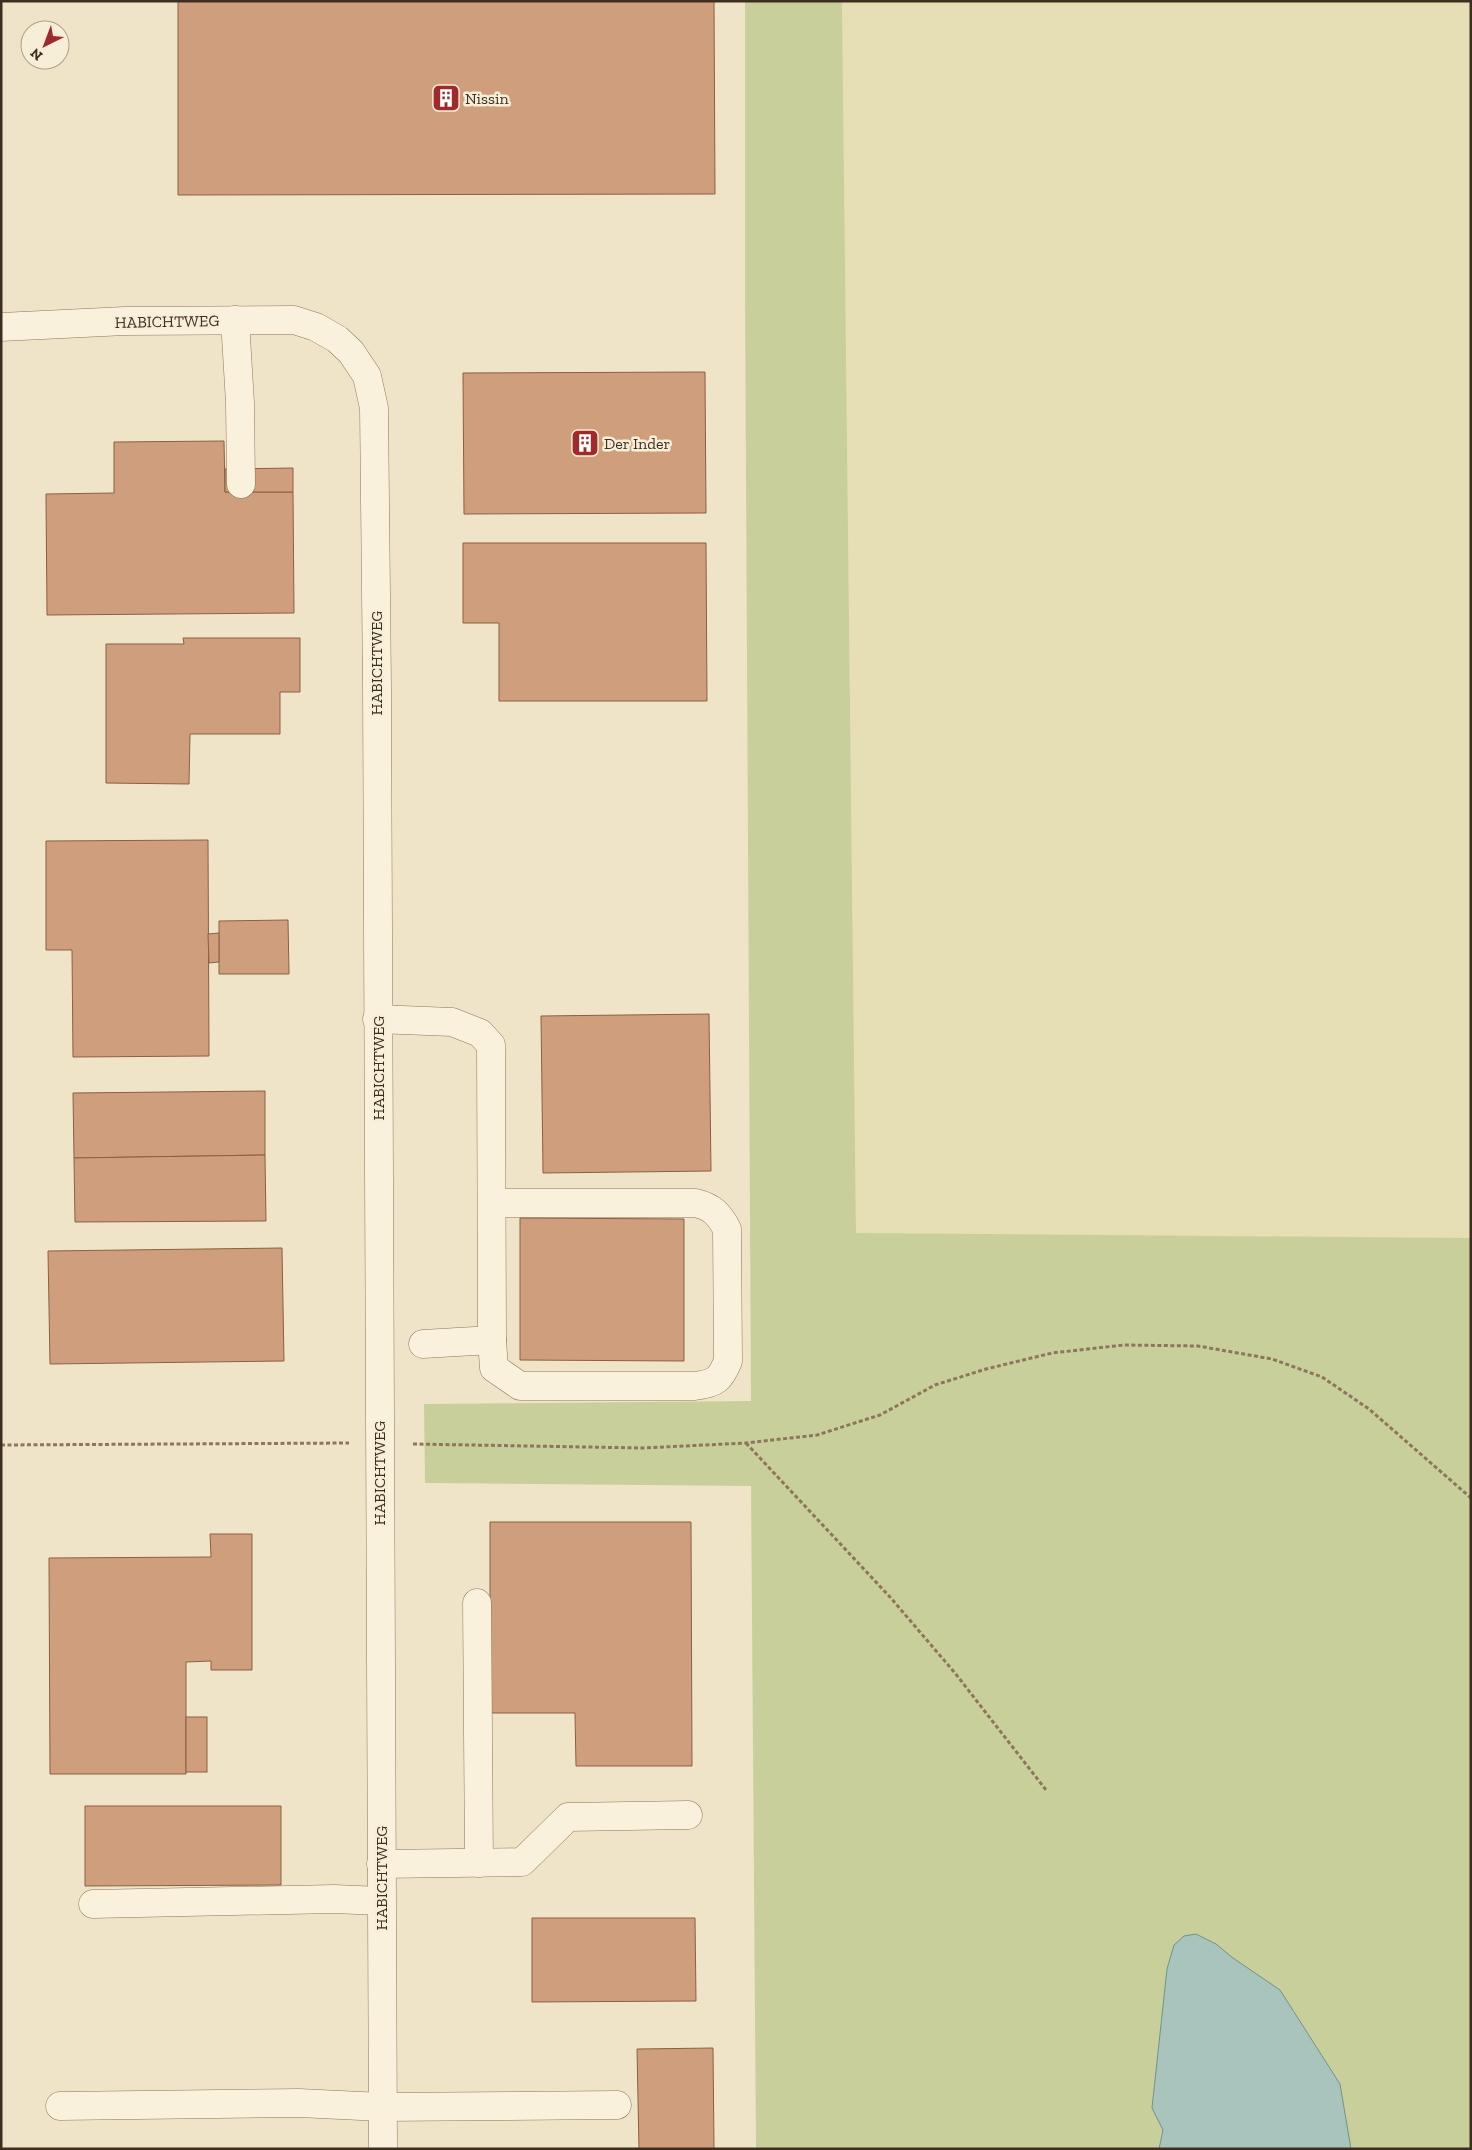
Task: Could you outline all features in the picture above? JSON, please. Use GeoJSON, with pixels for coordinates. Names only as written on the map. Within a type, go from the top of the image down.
{"type":"FeatureCollection","features":[{"type":"Feature","properties":{"kind":"street","name":"HABICHTWEG"},"geometry":{"type":"LineString","coordinates":[[1,327],[125,320],[294,320],[316,327],[337,339],[351,352],[367,376],[374,408],[383,2149]]}},
{"type":"Feature","properties":{"kind":"street"},"geometry":{"type":"LineString","coordinates":[[235,320],[240,403],[241,484]]}},
{"type":"Feature","properties":{"kind":"street"},"geometry":{"type":"LineString","coordinates":[[378,1019],[452,1022],[480,1032],[491,1045],[492,1340],[494,1368],[520,1386],[696,1386],[712,1384],[722,1376],[728,1361],[727,1229],[720,1216],[711,1207],[696,1203],[493,1203]]}},
{"type":"Feature","properties":{"kind":"street"},"geometry":{"type":"LineString","coordinates":[[423,1344],[492,1340]]}},
{"type":"Feature","properties":{"kind":"street"},"geometry":{"type":"LineString","coordinates":[[476,1603],[479,1863]]}},
{"type":"Feature","properties":{"kind":"street"},"geometry":{"type":"LineString","coordinates":[[381,1864],[522,1862],[568,1817],[688,1815]]}},
{"type":"Feature","properties":{"kind":"street"},"geometry":{"type":"LineString","coordinates":[[93,1904],[334,1899],[381,1901]]}},
{"type":"Feature","properties":{"kind":"street"},"geometry":{"type":"LineString","coordinates":[[60,2106],[299,2103],[382,2107],[617,2105]]}},
{"type":"Feature","properties":{"kind":"path"},"geometry":{"type":"LineString","coordinates":[[1,1445],[378,1443],[643,1448],[746,1443],[817,1435],[880,1415],[935,1385],[986,1368],[1052,1353],[1124,1345],[1198,1346],[1272,1359],[1322,1377],[1369,1409],[1471,1498]]}},
{"type":"Feature","properties":{"kind":"path"},"geometry":{"type":"LineString","coordinates":[[746,1443],[890,1597],[955,1673],[1046,1790]]}},
{"type":"Feature","properties":{"kind":"shaded area"},"geometry":{"type":"Polygon","coordinates":[[[842,1],[1471,1],[1471,1238],[856,1234],[842,1]]]}},
{"type":"Feature","properties":{"kind":"green space"},"geometry":{"type":"Polygon","coordinates":[[[745,1],[842,1],[856,1233],[1471,1238],[1471,2149],[756,2149],[751,1486],[425,1483],[424,1404],[751,1401],[745,1]]]}},
{"type":"Feature","properties":{"kind":"water"},"geometry":{"type":"Polygon","coordinates":[[[1196,1934],[1216,1944],[1280,1990],[1340,2084],[1351,2149],[1159,2149],[1163,2130],[1152,2108],[1167,1969],[1174,1945],[1184,1936],[1196,1934]]]}},
{"type":"Feature","properties":{"kind":"building","name":"Nissin"},"geometry":{"type":"Polygon","coordinates":[[[178,1],[714,1],[715,194],[178,195],[178,1]]]}},
{"type":"Feature","properties":{"kind":"building","name":"Der Inder"},"geometry":{"type":"Polygon","coordinates":[[[705,372],[706,513],[464,514],[463,373],[705,372]]]}},
{"type":"Feature","properties":{"kind":"building"},"geometry":{"type":"Polygon","coordinates":[[[224,441],[225,492],[293,492],[294,613],[47,615],[46,494],[114,493],[114,442],[224,441]]]}},
{"type":"Feature","properties":{"kind":"building"},"geometry":{"type":"Polygon","coordinates":[[[293,468],[293,492],[225,492],[225,469],[293,468]]]}},
{"type":"Feature","properties":{"kind":"building"},"geometry":{"type":"Polygon","coordinates":[[[463,543],[706,543],[707,701],[499,701],[499,623],[463,623],[463,543]]]}},
{"type":"Feature","properties":{"kind":"building"},"geometry":{"type":"Polygon","coordinates":[[[183,638],[300,638],[300,692],[280,692],[280,734],[190,734],[189,784],[106,783],[106,644],[184,644],[183,638]]]}},
{"type":"Feature","properties":{"kind":"building"},"geometry":{"type":"Polygon","coordinates":[[[208,840],[209,1056],[73,1057],[72,950],[46,950],[46,841],[208,840]]]}},
{"type":"Feature","properties":{"kind":"building"},"geometry":{"type":"Polygon","coordinates":[[[288,920],[289,974],[219,974],[219,921],[288,920]]]}},
{"type":"Feature","properties":{"kind":"building"},"geometry":{"type":"Polygon","coordinates":[[[219,933],[219,962],[209,963],[208,934],[219,933]]]}},
{"type":"Feature","properties":{"kind":"building"},"geometry":{"type":"Polygon","coordinates":[[[709,1014],[711,1171],[543,1173],[541,1016],[709,1014]]]}},
{"type":"Feature","properties":{"kind":"building"},"geometry":{"type":"Polygon","coordinates":[[[265,1091],[265,1155],[74,1158],[73,1093],[265,1091]]]}},
{"type":"Feature","properties":{"kind":"building"},"geometry":{"type":"Polygon","coordinates":[[[265,1155],[266,1221],[75,1222],[74,1158],[265,1155]]]}},
{"type":"Feature","properties":{"kind":"building"},"geometry":{"type":"Polygon","coordinates":[[[520,1218],[684,1219],[684,1361],[520,1360],[520,1218]]]}},
{"type":"Feature","properties":{"kind":"building"},"geometry":{"type":"Polygon","coordinates":[[[282,1248],[284,1361],[50,1364],[48,1251],[282,1248]]]}},
{"type":"Feature","properties":{"kind":"building"},"geometry":{"type":"Polygon","coordinates":[[[490,1522],[691,1522],[692,1766],[576,1766],[575,1713],[490,1713],[490,1522]]]}},
{"type":"Feature","properties":{"kind":"building"},"geometry":{"type":"Polygon","coordinates":[[[210,1534],[252,1534],[252,1670],[211,1670],[211,1661],[186,1662],[186,1774],[50,1774],[49,1558],[211,1557],[210,1534]]]}},
{"type":"Feature","properties":{"kind":"building"},"geometry":{"type":"Polygon","coordinates":[[[186,1717],[207,1717],[207,1772],[186,1772],[186,1717]]]}},
{"type":"Feature","properties":{"kind":"building"},"geometry":{"type":"Polygon","coordinates":[[[85,1806],[281,1806],[281,1885],[85,1886],[85,1806]]]}},
{"type":"Feature","properties":{"kind":"building"},"geometry":{"type":"Polygon","coordinates":[[[532,1918],[695,1918],[696,2001],[532,2002],[532,1918]]]}},
{"type":"Feature","properties":{"kind":"building"},"geometry":{"type":"Polygon","coordinates":[[[713,2048],[714,2149],[639,2149],[637,2049],[713,2048]]]}},
{"type":"Feature","properties":{"kind":"place","name":"Nissin"},"geometry":{"type":"Point","coordinates":[446,98]}},
{"type":"Feature","properties":{"kind":"place","name":"Der Inder"},"geometry":{"type":"Point","coordinates":[585,443]}}]}
